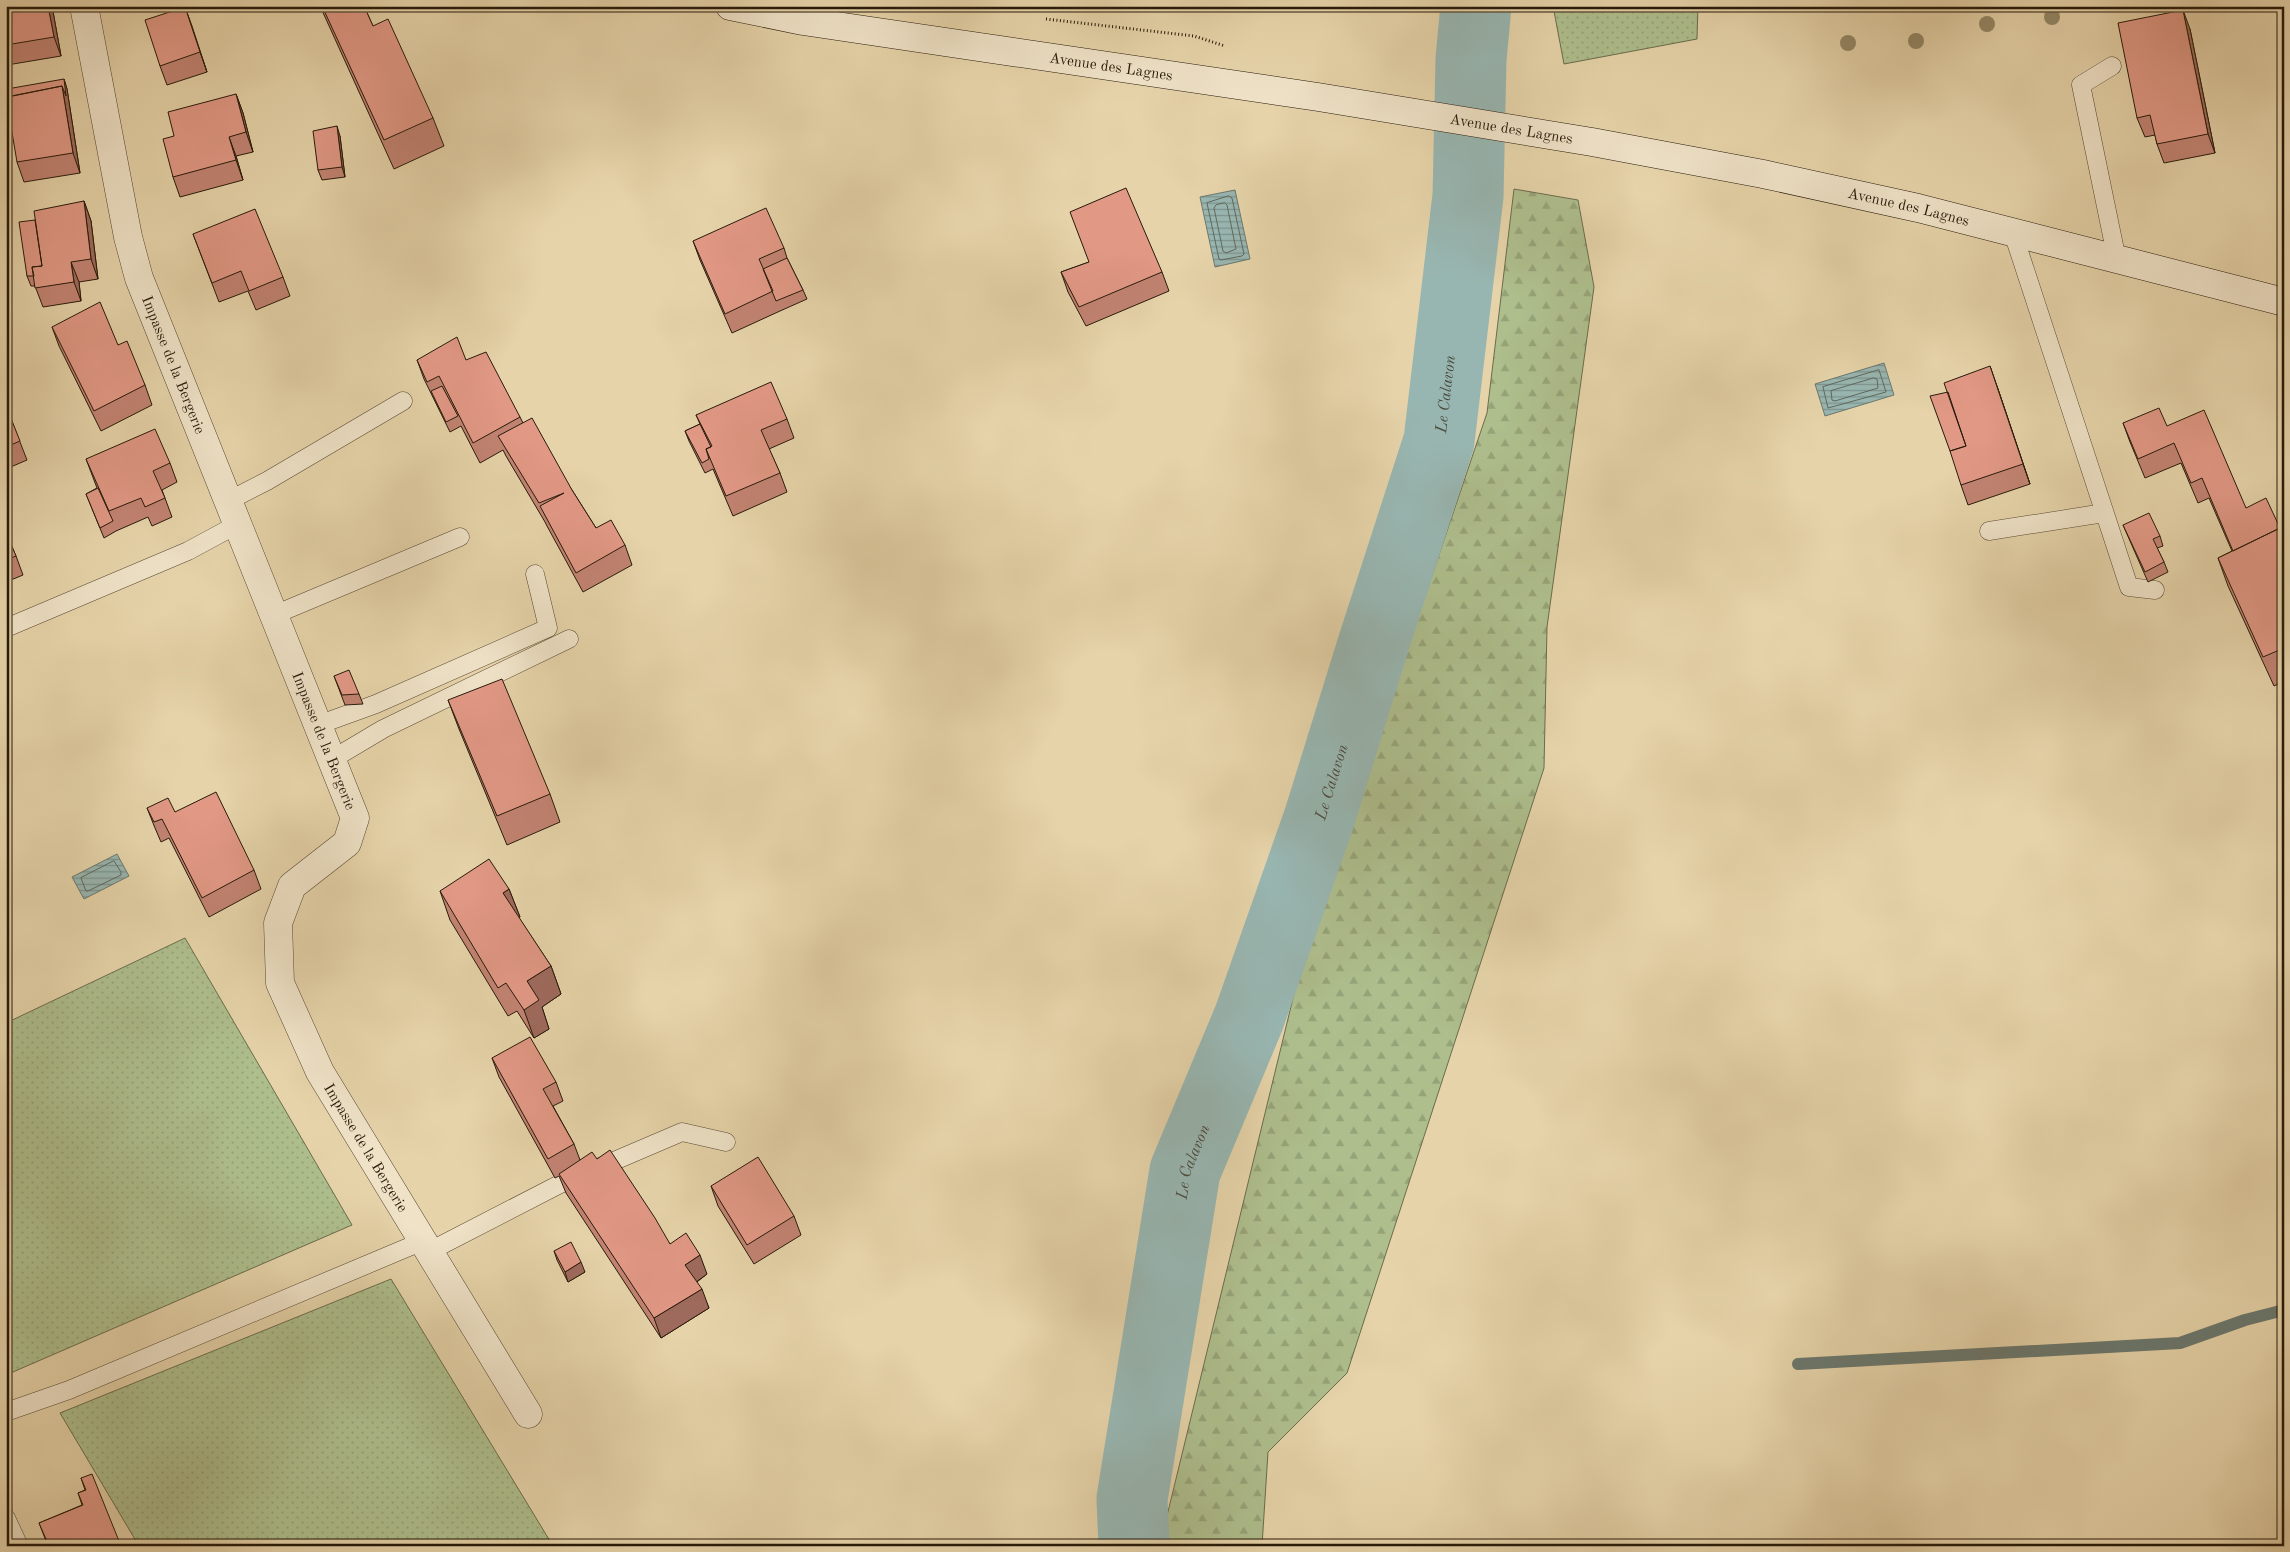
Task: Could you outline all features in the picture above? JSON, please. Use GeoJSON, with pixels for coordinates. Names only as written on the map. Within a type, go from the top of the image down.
{"type":"FeatureCollection","features":[{"type":"Feature","properties":{"kind":"street","name":"Impasse de la Bergerie"},"geometry":{"type":"LineString","coordinates":[[84,6],[128,237],[139,278],[355,818],[347,843],[292,886],[278,923],[280,983],[320,1072],[528,1414]]}},
{"type":"Feature","properties":{"kind":"street","name":"Avenue des Lagnes"},"geometry":{"type":"LineString","coordinates":[[730,6],[806,14],[1318,97],[1592,142],[1763,174],[1918,208],[2284,302]]}},
{"type":"Feature","properties":{"kind":"lane"},"geometry":{"type":"LineString","coordinates":[[2112,66],[2080,85],[2117,260]]}},
{"type":"Feature","properties":{"kind":"lane"},"geometry":{"type":"LineString","coordinates":[[2013,233],[2129,587],[2155,590]]}},
{"type":"Feature","properties":{"kind":"lane"},"geometry":{"type":"LineString","coordinates":[[6,628],[188,551],[233,513],[266,481],[403,401]]}},
{"type":"Feature","properties":{"kind":"lane"},"geometry":{"type":"LineString","coordinates":[[1989,531],[2104,513]]}},
{"type":"Feature","properties":{"kind":"lane"},"geometry":{"type":"LineString","coordinates":[[274,615],[460,537]]}},
{"type":"Feature","properties":{"kind":"lane"},"geometry":{"type":"LineString","coordinates":[[318,725],[376,704],[548,628],[535,574]]}},
{"type":"Feature","properties":{"kind":"lane"},"geometry":{"type":"LineString","coordinates":[[331,760],[383,729],[569,639]]}},
{"type":"Feature","properties":{"kind":"lane"},"geometry":{"type":"LineString","coordinates":[[6,1412],[69,1390],[426,1246],[558,1185],[682,1132],[726,1142]]}},
{"type":"Feature","properties":{"kind":"lane"},"geometry":{"type":"LineString","coordinates":[[6,1518],[19,1546]]}},
{"type":"Feature","properties":{"kind":"green space"},"geometry":{"type":"Polygon","coordinates":[[[1553,6],[1698,6],[1697,39],[1564,64],[1553,6]]]}},
{"type":"Feature","properties":{"kind":"green space"},"geometry":{"type":"Polygon","coordinates":[[[1514,189],[1578,200],[1594,287],[1547,627],[1544,768],[1347,1373],[1268,1452],[1262,1546],[1167,1546],[1166,1520],[1304,953],[1487,413],[1514,189]]]}},
{"type":"Feature","properties":{"kind":"green space"},"geometry":{"type":"Polygon","coordinates":[[[185,938],[352,1225],[6,1375],[6,1023],[185,938]]]}},
{"type":"Feature","properties":{"kind":"green space"},"geometry":{"type":"Polygon","coordinates":[[[391,1279],[553,1546],[139,1546],[60,1413],[391,1279]]]}},
{"type":"Feature","properties":{"kind":"water"},"geometry":{"type":"Polygon","coordinates":[[[1235,190],[1250,259],[1215,267],[1200,197],[1235,190]]]}},
{"type":"Feature","properties":{"kind":"water"},"geometry":{"type":"Polygon","coordinates":[[[1884,363],[1894,395],[1825,416],[1815,384],[1884,363]]]}},
{"type":"Feature","properties":{"kind":"water"},"geometry":{"type":"Polygon","coordinates":[[[117,854],[129,876],[84,899],[72,877],[117,854]]]}},
{"type":"Feature","properties":{"kind":"building"},"geometry":{"type":"Polygon","coordinates":[[[6,6],[48,6],[54,37],[6,45],[6,6]]]}},
{"type":"Feature","properties":{"kind":"building"},"geometry":{"type":"Polygon","coordinates":[[[322,6],[364,6],[373,26],[388,19],[433,118],[384,140],[322,6]]]}},
{"type":"Feature","properties":{"kind":"building"},"geometry":{"type":"Polygon","coordinates":[[[185,7],[200,52],[160,66],[145,20],[185,7]]]}},
{"type":"Feature","properties":{"kind":"building"},"geometry":{"type":"Polygon","coordinates":[[[2183,10],[2208,134],[2157,144],[2150,115],[2137,118],[2118,23],[2183,10]]]}},
{"type":"Feature","properties":{"kind":"building"},"geometry":{"type":"Polygon","coordinates":[[[64,79],[66,96],[62,86],[8,97],[7,89],[64,79]]]}},
{"type":"Feature","properties":{"kind":"building"},"geometry":{"type":"Polygon","coordinates":[[[62,86],[73,153],[17,162],[6,97],[62,86]]]}},
{"type":"Feature","properties":{"kind":"building"},"geometry":{"type":"Polygon","coordinates":[[[236,94],[246,132],[229,137],[236,160],[173,177],[163,139],[174,136],[168,112],[236,94]]]}},
{"type":"Feature","properties":{"kind":"building"},"geometry":{"type":"Polygon","coordinates":[[[337,126],[342,167],[318,170],[313,131],[337,126]]]}},
{"type":"Feature","properties":{"kind":"building"},"geometry":{"type":"Polygon","coordinates":[[[1126,188],[1162,272],[1079,307],[1061,272],[1089,262],[1070,212],[1126,188]]]}},
{"type":"Feature","properties":{"kind":"building"},"geometry":{"type":"Polygon","coordinates":[[[84,201],[91,259],[71,262],[74,282],[35,288],[32,267],[42,266],[34,211],[84,201]]]}},
{"type":"Feature","properties":{"kind":"building"},"geometry":{"type":"Polygon","coordinates":[[[766,208],[784,248],[759,259],[773,291],[725,314],[693,241],[766,208]]]}},
{"type":"Feature","properties":{"kind":"building"},"geometry":{"type":"Polygon","coordinates":[[[255,209],[283,277],[249,291],[241,271],[212,283],[193,234],[255,209]]]}},
{"type":"Feature","properties":{"kind":"building"},"geometry":{"type":"Polygon","coordinates":[[[35,220],[42,266],[32,267],[34,276],[27,276],[19,222],[35,220]]]}},
{"type":"Feature","properties":{"kind":"building"},"geometry":{"type":"Polygon","coordinates":[[[787,258],[803,290],[776,301],[763,269],[787,258]]]}},
{"type":"Feature","properties":{"kind":"building"},"geometry":{"type":"Polygon","coordinates":[[[100,302],[118,345],[127,341],[145,385],[94,411],[52,327],[100,302]]]}},
{"type":"Feature","properties":{"kind":"building"},"geometry":{"type":"Polygon","coordinates":[[[457,337],[466,360],[486,352],[520,417],[473,443],[439,376],[427,382],[417,360],[457,337]]]}},
{"type":"Feature","properties":{"kind":"building"},"geometry":{"type":"Polygon","coordinates":[[[1990,366],[2023,464],[1961,485],[1950,451],[1966,446],[1944,383],[1990,366]]]}},
{"type":"Feature","properties":{"kind":"building"},"geometry":{"type":"Polygon","coordinates":[[[771,382],[787,419],[761,430],[780,473],[726,496],[706,449],[712,446],[696,415],[771,382]]]}},
{"type":"Feature","properties":{"kind":"building"},"geometry":{"type":"Polygon","coordinates":[[[442,386],[458,416],[446,422],[431,391],[442,386]]]}},
{"type":"Feature","properties":{"kind":"building"},"geometry":{"type":"Polygon","coordinates":[[[1948,392],[1966,446],[1950,451],[1930,396],[1948,392]]]}},
{"type":"Feature","properties":{"kind":"building"},"geometry":{"type":"Polygon","coordinates":[[[6,406],[20,441],[6,447],[6,406]]]}},
{"type":"Feature","properties":{"kind":"building"},"geometry":{"type":"Polygon","coordinates":[[[2159,408],[2167,426],[2204,410],[2246,508],[2266,498],[2280,528],[2233,551],[2202,478],[2191,483],[2174,443],[2138,459],[2123,423],[2159,408]]]}},
{"type":"Feature","properties":{"kind":"building"},"geometry":{"type":"Polygon","coordinates":[[[532,418],[572,490],[596,528],[611,520],[625,545],[576,573],[540,506],[564,493],[539,503],[498,436],[532,418]]]}},
{"type":"Feature","properties":{"kind":"building"},"geometry":{"type":"Polygon","coordinates":[[[700,424],[711,447],[706,449],[709,459],[702,463],[685,431],[700,424]]]}},
{"type":"Feature","properties":{"kind":"building"},"geometry":{"type":"Polygon","coordinates":[[[155,429],[170,463],[153,471],[165,498],[145,507],[141,498],[109,511],[86,459],[155,429]]]}},
{"type":"Feature","properties":{"kind":"building"},"geometry":{"type":"Polygon","coordinates":[[[98,488],[113,521],[100,528],[86,494],[98,488]]]}},
{"type":"Feature","properties":{"kind":"building"},"geometry":{"type":"Polygon","coordinates":[[[2149,513],[2160,536],[2153,539],[2164,562],[2145,572],[2123,525],[2149,513]]]}},
{"type":"Feature","properties":{"kind":"building"},"geometry":{"type":"Polygon","coordinates":[[[2280,528],[2284,535],[2284,648],[2263,657],[2218,558],[2280,528]]]}},
{"type":"Feature","properties":{"kind":"building"},"geometry":{"type":"Polygon","coordinates":[[[6,533],[16,556],[6,560],[6,533]]]}},
{"type":"Feature","properties":{"kind":"building"},"geometry":{"type":"Polygon","coordinates":[[[349,670],[359,694],[342,695],[334,676],[349,670]]]}},
{"type":"Feature","properties":{"kind":"building"},"geometry":{"type":"Polygon","coordinates":[[[502,679],[550,794],[497,816],[448,700],[502,679]]]}},
{"type":"Feature","properties":{"kind":"building"},"geometry":{"type":"Polygon","coordinates":[[[216,792],[254,870],[202,898],[162,819],[154,822],[147,808],[168,798],[175,812],[216,792]]]}},
{"type":"Feature","properties":{"kind":"building"},"geometry":{"type":"Polygon","coordinates":[[[489,859],[509,889],[503,893],[551,966],[527,981],[539,1000],[524,1010],[506,983],[498,988],[440,891],[489,859]]]}},
{"type":"Feature","properties":{"kind":"building"},"geometry":{"type":"Polygon","coordinates":[[[530,1037],[556,1082],[543,1089],[574,1144],[548,1159],[492,1058],[530,1037]]]}},
{"type":"Feature","properties":{"kind":"building"},"geometry":{"type":"Polygon","coordinates":[[[610,1150],[670,1244],[686,1233],[700,1255],[685,1265],[702,1289],[654,1318],[559,1174],[592,1152],[597,1159],[610,1150]]]}},
{"type":"Feature","properties":{"kind":"building"},"geometry":{"type":"Polygon","coordinates":[[[758,1157],[794,1216],[747,1245],[711,1186],[758,1157]]]}},
{"type":"Feature","properties":{"kind":"building"},"geometry":{"type":"Polygon","coordinates":[[[571,1242],[581,1262],[565,1272],[554,1251],[571,1242]]]}},
{"type":"Feature","properties":{"kind":"building"},"geometry":{"type":"Polygon","coordinates":[[[92,1474],[121,1546],[49,1546],[39,1523],[83,1505],[78,1493],[86,1490],[81,1478],[92,1474]]]}},
{"type":"Feature","properties":{"kind":"waterway","name":"Le Calavon"},"geometry":{"type":"LineString","coordinates":[[1134,1546],[1132,1499],[1185,1171],[1249,1018],[1319,819],[1439,441],[1468,196],[1471,59],[1476,6]]}},
{"type":"Feature","properties":{"kind":"waterway"},"geometry":{"type":"LineString","coordinates":[[1798,1364],[2180,1343],[2245,1320],[2284,1310]]}}]}
